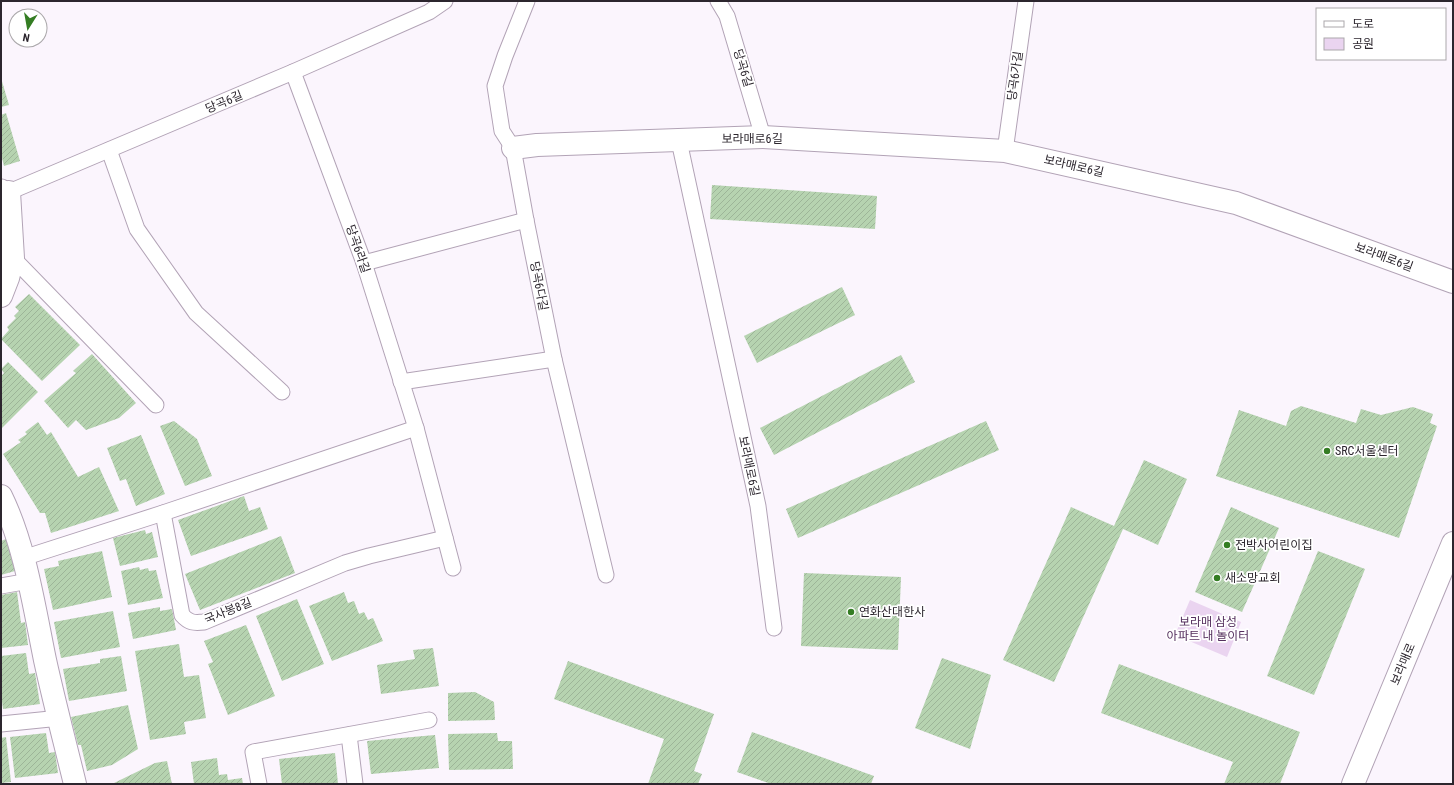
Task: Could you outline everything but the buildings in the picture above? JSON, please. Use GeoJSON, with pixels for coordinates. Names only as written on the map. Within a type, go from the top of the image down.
{"type":"FeatureCollection","features":[{"type":"Feature","properties":{"kind":"street","name":"보라매로6길"},"geometry":{"type":"LineString","coordinates":[[513,148],[537,145],[764,138],[1005,151],[1236,203],[1453,282]]}},
{"type":"Feature","properties":{"kind":"street"},"geometry":{"type":"LineString","coordinates":[[1,296],[8,278],[13,258],[5,190]]}},
{"type":"Feature","properties":{"kind":"street"},"geometry":{"type":"LineString","coordinates":[[1,496],[8,510],[29,581],[52,692],[60,718],[75,784]]}},
{"type":"Feature","properties":{"kind":"street","name":"보라매로"},"geometry":{"type":"LineString","coordinates":[[1353,784],[1453,543]]}},
{"type":"Feature","properties":{"kind":"lane","name":"당곡6길"},"geometry":{"type":"LineString","coordinates":[[5,190],[109,150],[293,72],[429,12],[445,1]]}},
{"type":"Feature","properties":{"kind":"lane","name":"당곡6다길"},"geometry":{"type":"LineString","coordinates":[[527,1],[505,56],[495,86],[502,131],[513,148],[554,359],[606,576]]}},
{"type":"Feature","properties":{"kind":"lane","name":"당곡6길"},"geometry":{"type":"LineString","coordinates":[[718,1],[727,16],[764,138]]}},
{"type":"Feature","properties":{"kind":"lane","name":"당곡6가길"},"geometry":{"type":"LineString","coordinates":[[1005,151],[1026,1]]}},
{"type":"Feature","properties":{"kind":"lane","name":"당곡6라길"},"geometry":{"type":"LineString","coordinates":[[293,72],[364,263],[416,428],[453,568]]}},
{"type":"Feature","properties":{"kind":"lane","name":"보라매로6길"},"geometry":{"type":"LineString","coordinates":[[679,141],[758,506],[774,628]]}},
{"type":"Feature","properties":{"kind":"lane"},"geometry":{"type":"LineString","coordinates":[[109,150],[137,229],[196,313],[282,392]]}},
{"type":"Feature","properties":{"kind":"lane"},"geometry":{"type":"LineString","coordinates":[[364,263],[526,220]]}},
{"type":"Feature","properties":{"kind":"lane"},"geometry":{"type":"LineString","coordinates":[[13,258],[156,405]]}},
{"type":"Feature","properties":{"kind":"lane"},"geometry":{"type":"LineString","coordinates":[[401,382],[554,359]]}},
{"type":"Feature","properties":{"kind":"lane"},"geometry":{"type":"LineString","coordinates":[[23,558],[163,513],[416,428]]}},
{"type":"Feature","properties":{"kind":"lane","name":"국사봉8길"},"geometry":{"type":"LineString","coordinates":[[163,513],[182,615],[187,620],[194,623],[204,622],[345,563],[445,538]]}},
{"type":"Feature","properties":{"kind":"lane"},"geometry":{"type":"LineString","coordinates":[[1,586],[29,581]]}},
{"type":"Feature","properties":{"kind":"lane"},"geometry":{"type":"LineString","coordinates":[[1,724],[60,718]]}},
{"type":"Feature","properties":{"kind":"lane"},"geometry":{"type":"LineString","coordinates":[[259,784],[253,752],[429,720]]}},
{"type":"Feature","properties":{"kind":"lane"},"geometry":{"type":"LineString","coordinates":[[349,735],[355,784]]}},
{"type":"Feature","properties":{"kind":"green space","name":"보라매 삼성 아파트 내 놀이터"},"geometry":{"type":"Polygon","coordinates":[[[1190,600],[1241,622],[1227,657],[1175,635],[1190,600]]]}},
{"type":"Feature","properties":{"kind":"place","name":"SRC서울센터"},"geometry":{"type":"Point","coordinates":[1327,451]}},
{"type":"Feature","properties":{"kind":"place","name":"전박사어린이집"},"geometry":{"type":"Point","coordinates":[1227,545]}},
{"type":"Feature","properties":{"kind":"place","name":"새소망교회"},"geometry":{"type":"Point","coordinates":[1217,578]}},
{"type":"Feature","properties":{"kind":"place","name":"연화산대한사"},"geometry":{"type":"Point","coordinates":[851,612]}}]}
